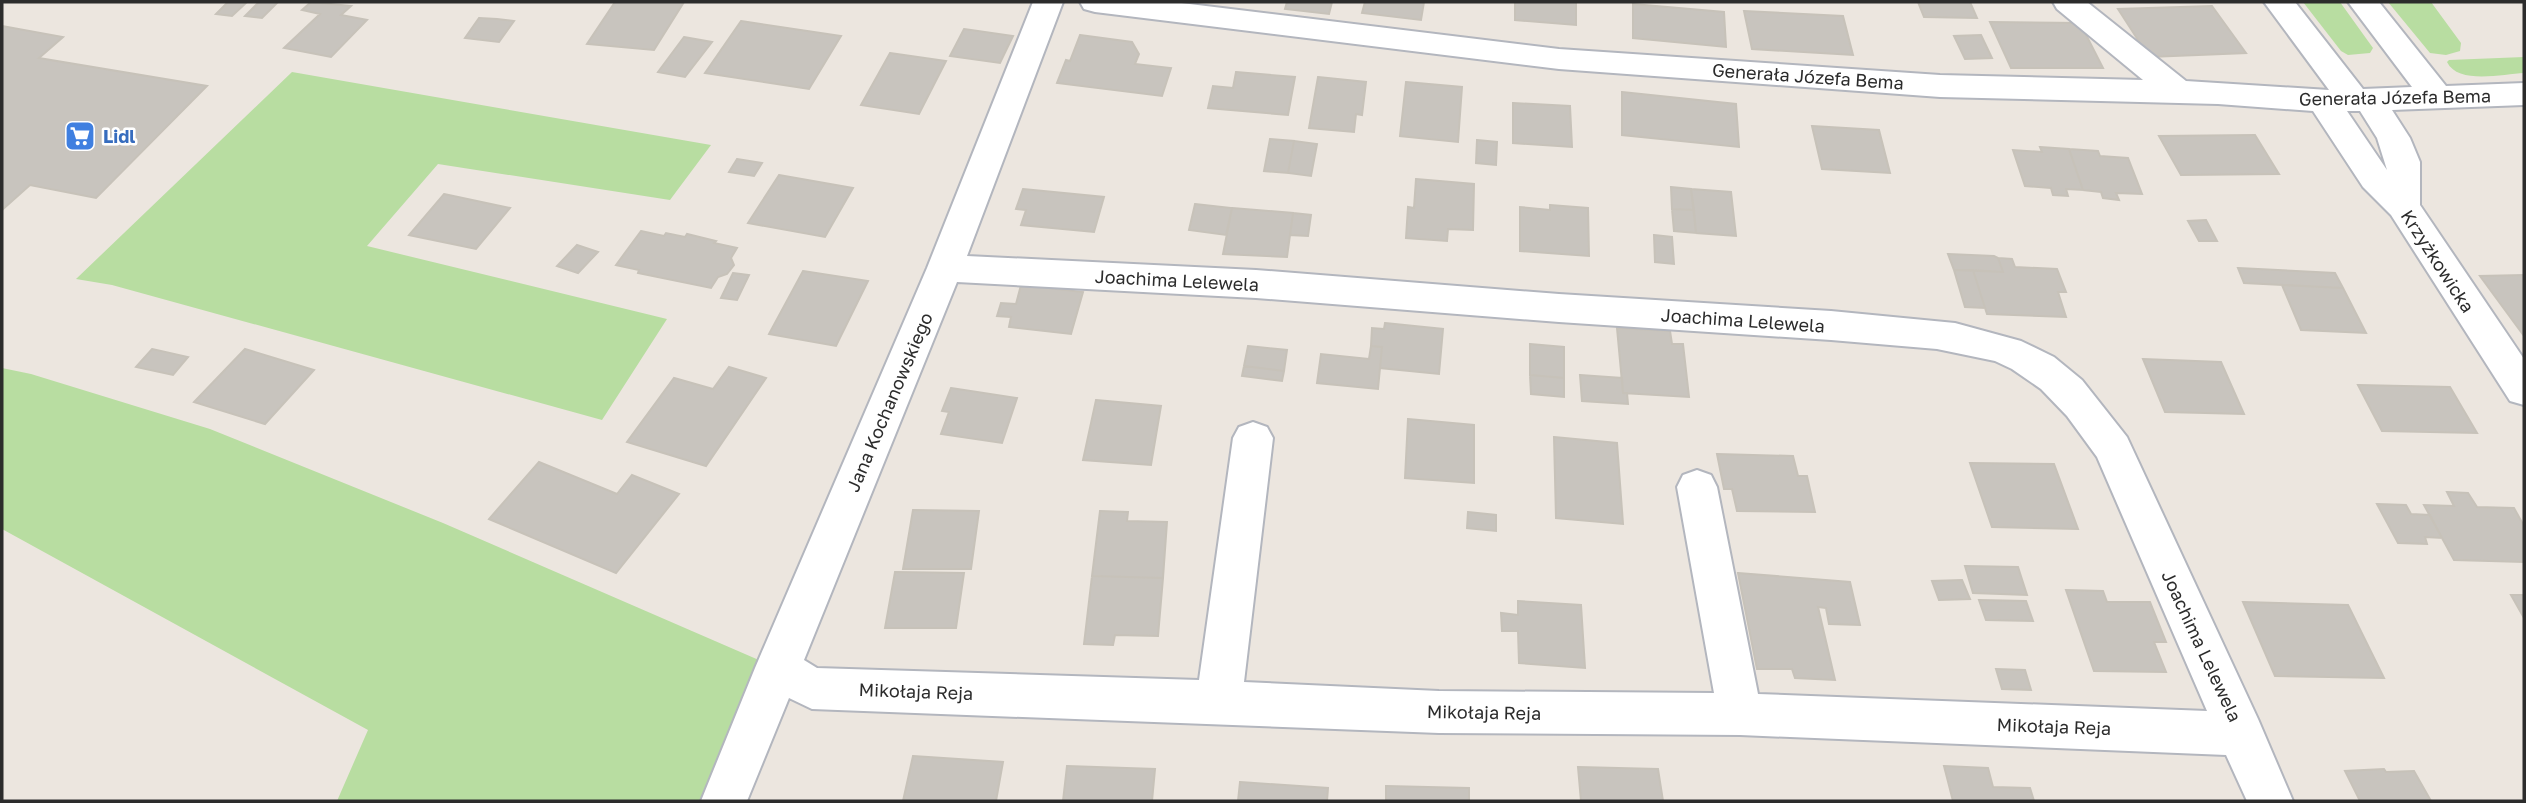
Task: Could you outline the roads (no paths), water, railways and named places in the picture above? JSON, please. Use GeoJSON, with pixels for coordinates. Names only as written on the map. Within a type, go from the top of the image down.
{"type":"FeatureCollection","features":[{"type":"Feature","properties":{"kind":"street","name":"Jana Kochanowskiego"},"geometry":{"type":"LineString","coordinates":[[724,801],[945,268],[1048,2]]}},
{"type":"Feature","properties":{"kind":"street","name":"Generała Józefa Bema"},"geometry":{"type":"LineString","coordinates":[[1095,2],[1204,9],[1559,59],[1940,86],[2178,92],[2349,101],[2524,94]]}},
{"type":"Feature","properties":{"kind":"street"},"geometry":{"type":"LineString","coordinates":[[2068,2],[2178,92]]}},
{"type":"Feature","properties":{"kind":"street"},"geometry":{"type":"LineString","coordinates":[[2279,2],[2349,101],[2405,164],[2408,181],[2403,206]]}},
{"type":"Feature","properties":{"kind":"street"},"geometry":{"type":"LineString","coordinates":[[2363,2],[2438,98]]}},
{"type":"Feature","properties":{"kind":"street","name":"Krzyżkowicka"},"geometry":{"type":"LineString","coordinates":[[2349,101],[2375,177],[2403,206],[2524,390]]}},
{"type":"Feature","properties":{"kind":"street","name":"Joachima Lelewela"},"geometry":{"type":"LineString","coordinates":[[945,268],[1257,284],[1602,311],[1760,319],[1929,334],[1971,340],[2009,351],[2042,368],[2060,384],[2089,413],[2113,449],[2270,801]]}},
{"type":"Feature","properties":{"kind":"street"},"geometry":{"type":"LineString","coordinates":[[1227,702],[1221,678],[1253,438]]}},
{"type":"Feature","properties":{"kind":"street"},"geometry":{"type":"LineString","coordinates":[[1697,486],[1740,713]]}},
{"type":"Feature","properties":{"kind":"street","name":"Mikołaja Reja"},"geometry":{"type":"LineString","coordinates":[[777,668],[813,688],[1439,712],[1740,713],[2242,734]]}},
{"type":"Feature","properties":{"kind":"place","name":"Lidl"},"geometry":{"type":"Point","coordinates":[80,136]}}]}
